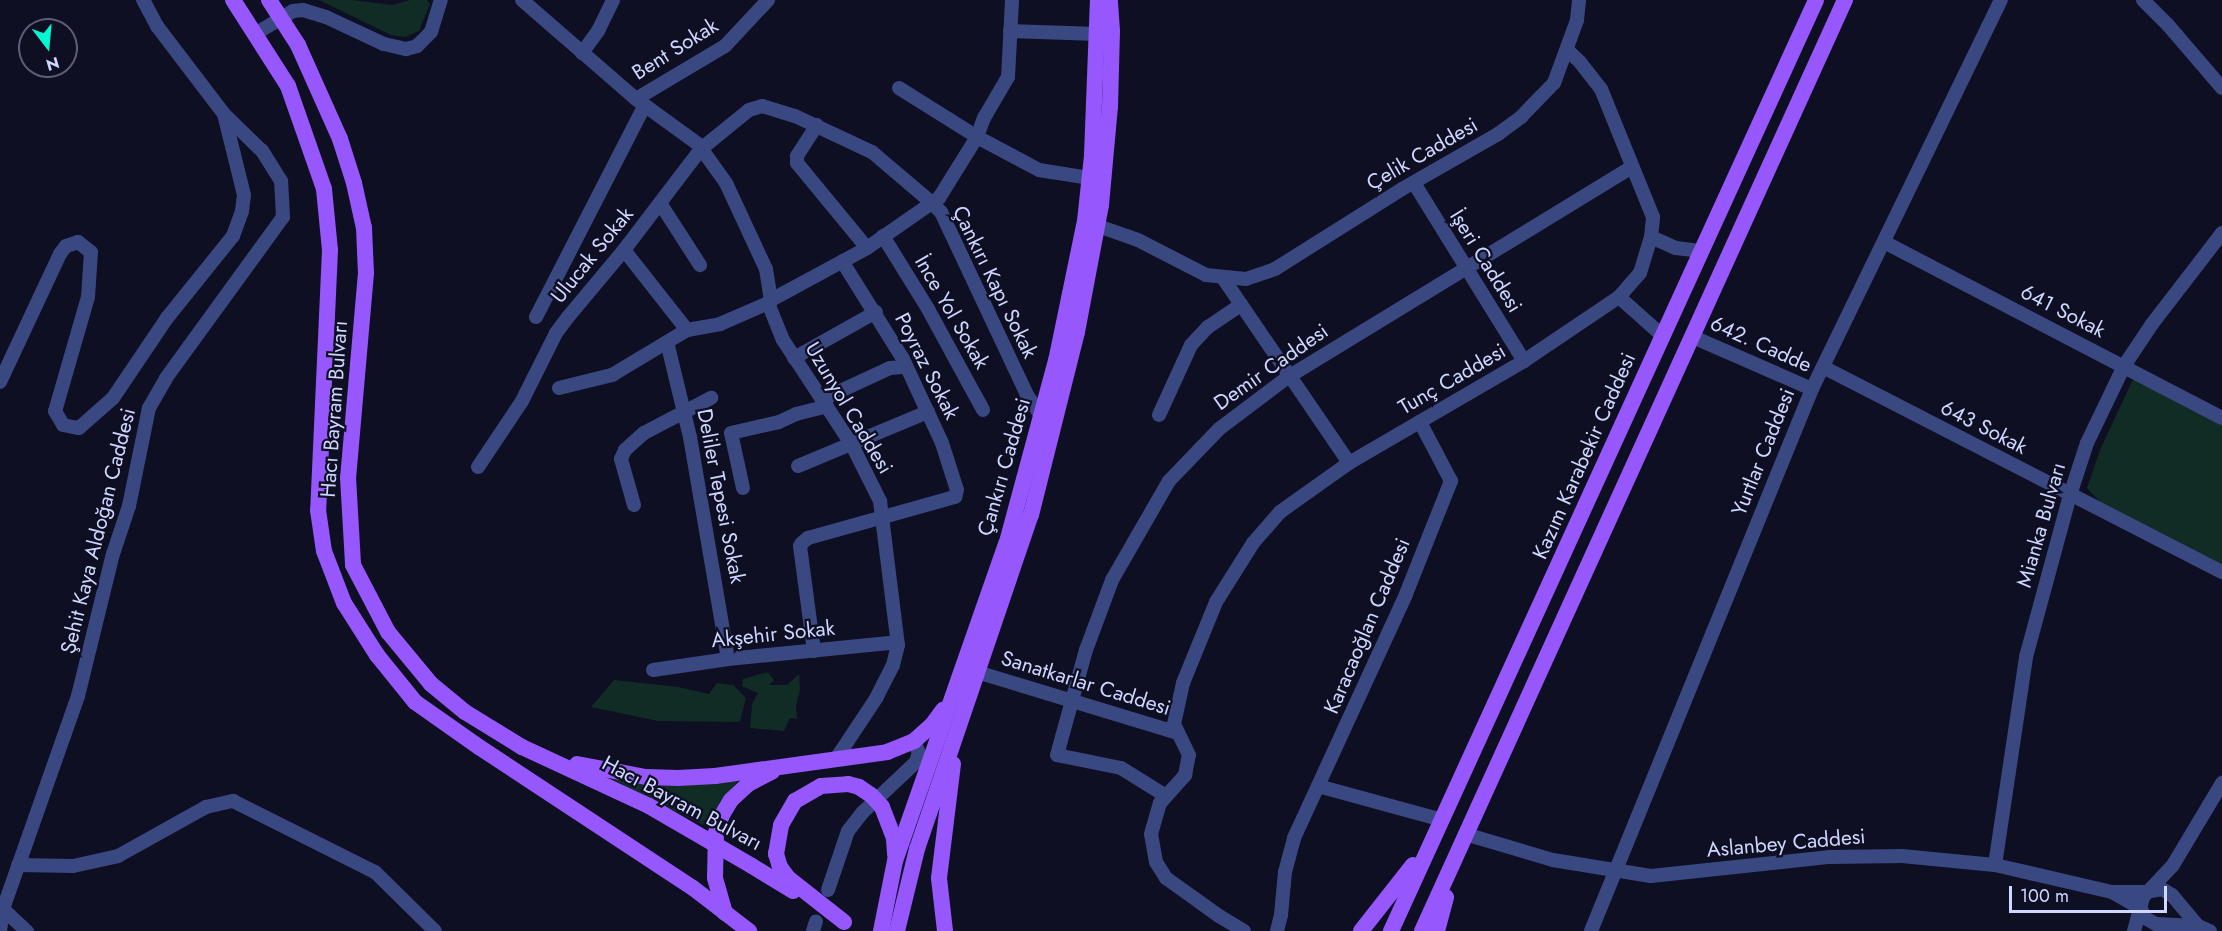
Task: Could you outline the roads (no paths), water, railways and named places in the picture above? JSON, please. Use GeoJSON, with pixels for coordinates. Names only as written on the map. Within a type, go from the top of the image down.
{"type":"FeatureCollection","features":[{"type":"Feature","properties":{"kind":"main road","name":"Hacı Bayram Bulvarı"},"geometry":{"type":"LineString","coordinates":[[233,0],[288,86],[324,189],[330,250],[318,510],[324,551],[344,603],[376,656],[415,702],[479,747],[693,888],[745,929]]}},
{"type":"Feature","properties":{"kind":"main road","name":"Hacı Bayram Bulvarı"},"geometry":{"type":"LineString","coordinates":[[269,0],[302,53],[340,139],[354,183],[364,228],[366,273],[348,477],[353,565],[388,632],[431,684],[465,712],[522,747],[650,806],[851,926]]}},
{"type":"Feature","properties":{"kind":"main road","name":"Çankırı Caddesi"},"geometry":{"type":"LineString","coordinates":[[881,931],[895,861],[1007,542],[1042,417],[1070,297],[1085,221],[1090,178],[1098,0]]}},
{"type":"Feature","properties":{"kind":"main road","name":"Çankırı Caddesi"},"geometry":{"type":"LineString","coordinates":[[897,931],[917,849],[1031,515],[1077,332],[1098,226],[1110,107],[1112,31],[1110,0]]}},
{"type":"Feature","properties":{"kind":"main road","name":"Kazım Karabekir Caddesi"},"geometry":{"type":"LineString","coordinates":[[1393,927],[1427,848],[1442,820],[1816,0]]}},
{"type":"Feature","properties":{"kind":"main road"},"geometry":{"type":"LineString","coordinates":[[1427,931],[1465,834],[1845,0]]}},
{"type":"Feature","properties":{"kind":"main road"},"geometry":{"type":"LineString","coordinates":[[522,747],[590,768],[646,777],[715,776],[801,762],[887,752],[914,741],[932,725],[954,694]]}},
{"type":"Feature","properties":{"kind":"main road"},"geometry":{"type":"LineString","coordinates":[[945,931],[939,878],[961,716]]}},
{"type":"Feature","properties":{"kind":"main road"},"geometry":{"type":"LineString","coordinates":[[725,914],[715,877],[716,833],[722,815],[731,800],[748,784],[762,775],[801,762]]}},
{"type":"Feature","properties":{"kind":"main road"},"geometry":{"type":"LineString","coordinates":[[851,926],[788,878],[780,867],[776,854],[780,825],[795,801],[821,786],[848,784],[859,788],[876,800],[889,822],[895,861]]}},
{"type":"Feature","properties":{"kind":"main road"},"geometry":{"type":"LineString","coordinates":[[1361,931],[1427,848]]}},
{"type":"Feature","properties":{"kind":"street","name":"Şehit Kaya Aldoğan Caddesi"},"geometry":{"type":"LineString","coordinates":[[0,931],[1,910],[78,696],[114,554],[129,506],[149,408],[166,378],[284,217],[280,182],[262,151],[224,114],[157,26],[143,0]]}},
{"type":"Feature","properties":{"kind":"street"},"geometry":{"type":"LineString","coordinates":[[255,33],[293,11],[310,11],[384,44],[406,49],[417,46],[431,32],[441,0]]}},
{"type":"Feature","properties":{"kind":"street","name":"Uzunyol Caddesi"},"geometry":{"type":"LineString","coordinates":[[522,0],[640,102],[701,149],[726,183],[766,269],[770,302],[783,340],[852,445],[880,501],[898,645],[893,665],[877,697],[836,759]]}},
{"type":"Feature","properties":{"kind":"street"},"geometry":{"type":"LineString","coordinates":[[582,53],[598,31],[613,0]]}},
{"type":"Feature","properties":{"kind":"street","name":"Çankırı Kapı Sokak"},"geometry":{"type":"LineString","coordinates":[[1012,0],[1008,77],[984,118],[977,137],[939,198],[932,203],[941,212],[1023,386],[1042,417]]}},
{"type":"Feature","properties":{"kind":"street","name":"Çelik Caddesi"},"geometry":{"type":"LineString","coordinates":[[1223,278],[1246,279],[1275,268],[1480,145],[1521,117],[1554,83],[1568,50],[1577,20],[1579,0]]}},
{"type":"Feature","properties":{"kind":"street","name":"Yurtlar Caddesi"},"geometry":{"type":"LineString","coordinates":[[1591,931],[1812,389],[2001,0]]}},
{"type":"Feature","properties":{"kind":"street"},"geometry":{"type":"LineString","coordinates":[[2143,0],[2169,25],[2222,88]]}},
{"type":"Feature","properties":{"kind":"street","name":"Bent Sokak"},"geometry":{"type":"LineString","coordinates":[[640,102],[725,46],[764,5]]}},
{"type":"Feature","properties":{"kind":"street"},"geometry":{"type":"LineString","coordinates":[[1010,31],[1098,34]]}},
{"type":"Feature","properties":{"kind":"street","name":"Tunç Caddesi"},"geometry":{"type":"LineString","coordinates":[[1178,733],[1174,724],[1183,682],[1216,602],[1253,543],[1280,512],[1349,463],[1524,361],[1619,297],[1640,273],[1651,237],[1653,217],[1601,89],[1568,50]]}},
{"type":"Feature","properties":{"kind":"street"},"geometry":{"type":"LineString","coordinates":[[899,88],[977,137],[1039,170],[1090,178]]}},
{"type":"Feature","properties":{"kind":"street"},"geometry":{"type":"LineString","coordinates":[[536,317],[640,102]]}},
{"type":"Feature","properties":{"kind":"street","name":"Ulucak Sokak"},"geometry":{"type":"LineString","coordinates":[[478,467],[522,401],[556,333],[624,250],[701,149],[749,110],[762,106],[774,108],[817,125]]}},
{"type":"Feature","properties":{"kind":"street"},"geometry":{"type":"LineString","coordinates":[[0,382],[60,254],[66,246],[78,242],[91,252],[88,297],[55,411],[63,426],[79,428],[113,398],[167,318],[233,236],[242,211],[244,195],[224,114]]}},
{"type":"Feature","properties":{"kind":"street"},"geometry":{"type":"LineString","coordinates":[[559,388],[612,375],[687,330],[720,324],[770,302],[867,248],[932,203],[872,152],[817,125],[797,156],[797,163],[867,248]]}},
{"type":"Feature","properties":{"kind":"street","name":"Demir Caddesi"},"geometry":{"type":"LineString","coordinates":[[1166,796],[1120,768],[1057,755],[1086,650],[1112,580],[1169,481],[1219,429],[1288,377],[1632,167]]}},
{"type":"Feature","properties":{"kind":"street","name":"İşeri Caddesi"},"geometry":{"type":"LineString","coordinates":[[1414,183],[1524,361]]}},
{"type":"Feature","properties":{"kind":"street"},"geometry":{"type":"LineString","coordinates":[[660,203],[700,265]]}},
{"type":"Feature","properties":{"kind":"street"},"geometry":{"type":"LineString","coordinates":[[1098,226],[1138,240],[1206,275],[1223,278],[1288,377],[1349,463]]}},
{"type":"Feature","properties":{"kind":"street","name":"Mianka Bulvarı"},"geometry":{"type":"LineString","coordinates":[[1995,865],[2026,657],[2070,495],[2087,443],[2124,366],[2183,281],[2222,233]]}},
{"type":"Feature","properties":{"kind":"street","name":"İnce Yol Sokak"},"geometry":{"type":"LineString","coordinates":[[883,236],[928,309],[983,410]]}},
{"type":"Feature","properties":{"kind":"street"},"geometry":{"type":"LineString","coordinates":[[1651,237],[1676,248],[1701,251]]}},
{"type":"Feature","properties":{"kind":"street","name":"641 Sokak"},"geometry":{"type":"LineString","coordinates":[[1884,242],[2222,418]]}},
{"type":"Feature","properties":{"kind":"street"},"geometry":{"type":"LineString","coordinates":[[624,250],[687,330]]}},
{"type":"Feature","properties":{"kind":"street","name":"Poyraz Sokak"},"geometry":{"type":"LineString","coordinates":[[843,261],[876,312],[928,412],[957,490],[955,497],[882,517]]}},
{"type":"Feature","properties":{"kind":"street"},"geometry":{"type":"LineString","coordinates":[[1619,297],[1663,336]]}},
{"type":"Feature","properties":{"kind":"street"},"geometry":{"type":"LineString","coordinates":[[1159,415],[1191,345],[1208,327],[1241,305]]}},
{"type":"Feature","properties":{"kind":"street"},"geometry":{"type":"LineString","coordinates":[[794,358],[876,312]]}},
{"type":"Feature","properties":{"kind":"street","name":"642. Cadde"},"geometry":{"type":"LineString","coordinates":[[1693,337],[1812,389]]}},
{"type":"Feature","properties":{"kind":"street","name":"Deliler Tepesi Sokak"},"geometry":{"type":"LineString","coordinates":[[667,342],[684,411],[707,544],[714,566],[728,659]]}},
{"type":"Feature","properties":{"kind":"street","name":"643 Sokak"},"geometry":{"type":"LineString","coordinates":[[1823,367],[2222,572]]}},
{"type":"Feature","properties":{"kind":"street"},"geometry":{"type":"LineString","coordinates":[[743,488],[731,433],[769,425],[825,403],[890,368],[906,368]]}},
{"type":"Feature","properties":{"kind":"street"},"geometry":{"type":"LineString","coordinates":[[634,505],[621,459],[625,450],[644,433],[711,398]]}},
{"type":"Feature","properties":{"kind":"street"},"geometry":{"type":"LineString","coordinates":[[798,466],[928,412]]}},
{"type":"Feature","properties":{"kind":"street","name":"Karacaoğlan Caddesi"},"geometry":{"type":"LineString","coordinates":[[1318,786],[1406,594],[1451,481],[1420,422]]}},
{"type":"Feature","properties":{"kind":"street"},"geometry":{"type":"LineString","coordinates":[[814,651],[800,546],[808,538],[873,522],[882,517]]}},
{"type":"Feature","properties":{"kind":"street","name":"Akşehir Sokak"},"geometry":{"type":"LineString","coordinates":[[653,670],[728,659],[889,643],[898,645]]}},
{"type":"Feature","properties":{"kind":"street","name":"Sanatkarlar Caddesi"},"geometry":{"type":"LineString","coordinates":[[977,672],[1178,733],[1189,755],[1185,775],[1160,803],[1151,834],[1156,861],[1166,878],[1244,931]]}},
{"type":"Feature","properties":{"kind":"street"},"geometry":{"type":"LineString","coordinates":[[828,890],[848,831],[876,800],[916,762],[919,753],[914,741]]}},
{"type":"Feature","properties":{"kind":"street"},"geometry":{"type":"LineString","coordinates":[[1276,931],[1288,855],[1318,786],[1442,820]]}},
{"type":"Feature","properties":{"kind":"street"},"geometry":{"type":"LineString","coordinates":[[2134,931],[2141,902],[2147,892],[2173,865],[2221,789]]}},
{"type":"Feature","properties":{"kind":"street"},"geometry":{"type":"LineString","coordinates":[[18,865],[73,866],[118,856],[206,807],[233,801],[375,872],[435,931]]}},
{"type":"Feature","properties":{"kind":"street","name":"Aslanbey Caddesi"},"geometry":{"type":"LineString","coordinates":[[1465,834],[1553,860],[1651,876],[1830,857],[1902,856],[1995,865],[2112,892]]}},
{"type":"Feature","properties":{"kind":"street"},"geometry":{"type":"LineString","coordinates":[[2149,931],[2172,917],[2176,906],[2173,865]]}},
{"type":"Feature","properties":{"kind":"street"},"geometry":{"type":"LineString","coordinates":[[2112,892],[2147,892],[2162,889],[2201,929]]}},
{"type":"Feature","properties":{"kind":"street"},"geometry":{"type":"LineString","coordinates":[[2112,892],[2141,909],[2150,922],[2201,929]]}},
{"type":"Feature","properties":{"kind":"street"},"geometry":{"type":"LineString","coordinates":[[1,910],[27,931]]}}]}
